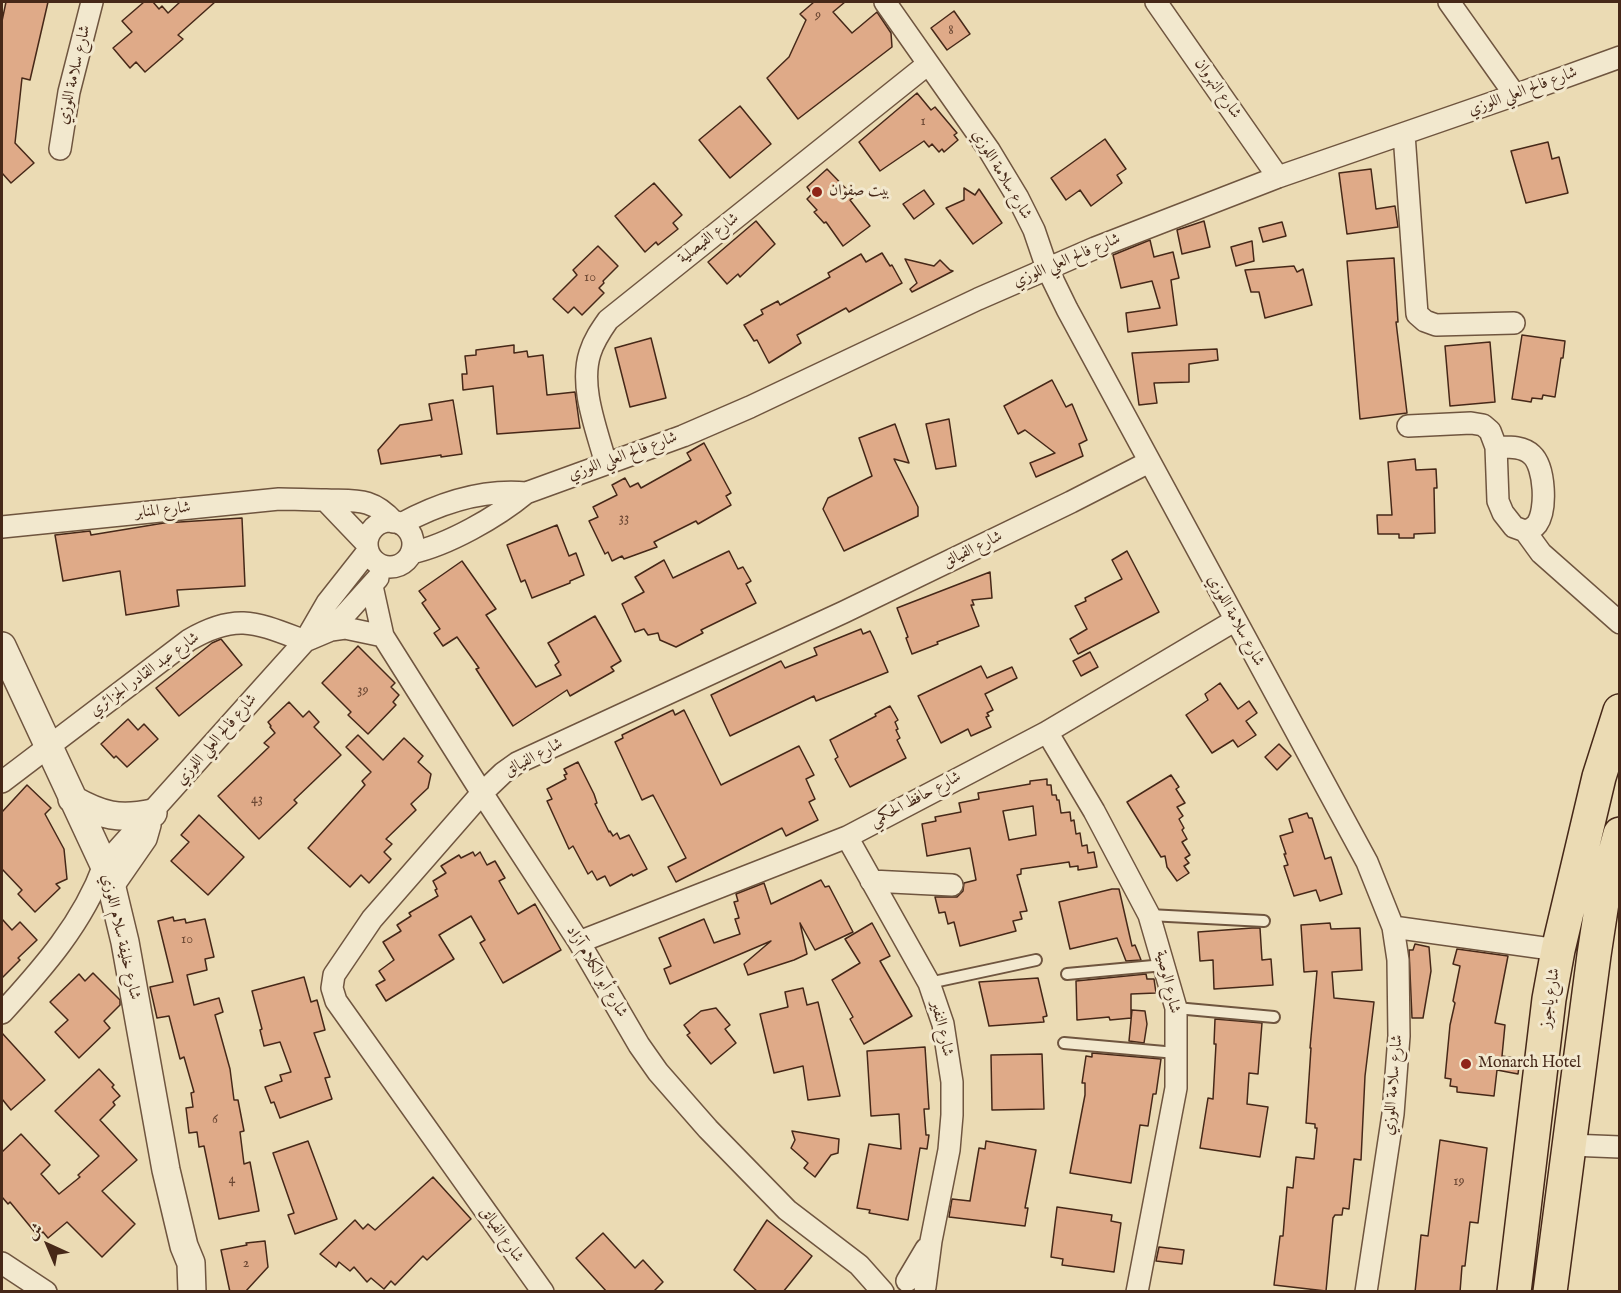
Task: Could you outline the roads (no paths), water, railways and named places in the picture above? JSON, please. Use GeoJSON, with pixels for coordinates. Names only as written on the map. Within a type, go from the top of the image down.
{"type":"FeatureCollection","features":[{"type":"Feature","properties":{"kind":"main road","name":"شارع ياجوز"},"geometry":{"type":"LineString","coordinates":[[1514,1292],[1549,999],[1558,950],[1599,777],[1620,711]]}},
{"type":"Feature","properties":{"kind":"main road"},"geometry":{"type":"LineString","coordinates":[[1550,1292],[1603,896],[1620,834]]}},
{"type":"Feature","properties":{"kind":"street","name":"شارع سلامة اللوزي"},"geometry":{"type":"LineString","coordinates":[[60,149],[69,92],[92,2]]}},
{"type":"Feature","properties":{"kind":"street","name":"شارع سلامة اللوزي"},"geometry":{"type":"LineString","coordinates":[[885,2],[989,150],[1018,198],[1067,309],[1234,621],[1367,862],[1393,927],[1398,960],[1399,1036],[1393,1114],[1366,1292]]}},
{"type":"Feature","properties":{"kind":"street","name":"شارع النهروان"},"geometry":{"type":"LineString","coordinates":[[1156,2],[1278,177]]}},
{"type":"Feature","properties":{"kind":"street"},"geometry":{"type":"LineString","coordinates":[[1449,2],[1515,95]]}},
{"type":"Feature","properties":{"kind":"street","name":"شارع فالح العلي اللوزي"},"geometry":{"type":"LineString","coordinates":[[411,553],[426,550],[485,521],[507,508],[526,492],[683,436],[750,407],[860,353],[1095,248],[1278,177],[1620,57]]}},
{"type":"Feature","properties":{"kind":"street","name":"شارع الفيصلية"},"geometry":{"type":"LineString","coordinates":[[606,464],[588,394],[587,378],[589,354],[598,334],[608,320],[928,64]]}},
{"type":"Feature","properties":{"kind":"street"},"geometry":{"type":"LineString","coordinates":[[1404,134],[1418,314],[1425,321],[1436,325],[1514,323]]}},
{"type":"Feature","properties":{"kind":"street"},"geometry":{"type":"LineString","coordinates":[[1408,426],[1471,423],[1483,425],[1490,431],[1496,447],[1498,501],[1509,521],[1514,528],[1525,531],[1541,553],[1620,623]]}},
{"type":"Feature","properties":{"kind":"street"},"geometry":{"type":"LineString","coordinates":[[1496,447],[1525,450],[1539,464],[1544,496],[1541,512],[1538,523],[1525,531]]}},
{"type":"Feature","properties":{"kind":"street","name":"شارع الفيالق"},"geometry":{"type":"LineString","coordinates":[[537,1289],[336,1001],[332,988],[334,975],[372,919],[482,793],[503,773],[530,756],[834,617],[1149,462]]}},
{"type":"Feature","properties":{"kind":"street","name":"شارع فالح العلي اللوزي"},"geometry":{"type":"LineString","coordinates":[[397,523],[423,512],[470,498],[503,491],[526,492]]}},
{"type":"Feature","properties":{"kind":"street","name":"شارع المنابر"},"geometry":{"type":"LineString","coordinates":[[2,527],[279,499],[366,501],[379,508],[397,523]]}},
{"type":"Feature","properties":{"kind":"street"},"geometry":{"type":"LineString","coordinates":[[325,500],[367,547],[376,563],[387,566],[399,565],[411,553],[413,544],[411,536],[397,523],[380,524],[373,528],[367,547]]}},
{"type":"Feature","properties":{"kind":"street","name":"شارع فالح العلي اللوزي"},"geometry":{"type":"LineString","coordinates":[[2,1013],[38,974],[75,924],[96,886],[146,838],[153,813],[305,641],[327,603],[367,547]]}},
{"type":"Feature","properties":{"kind":"street","name":"شارع فالح العلي اللوزي"},"geometry":{"type":"LineString","coordinates":[[305,641],[331,630],[372,586],[387,566]]}},
{"type":"Feature","properties":{"kind":"street","name":"شارع أبو الكلام آزاد"},"geometry":{"type":"LineString","coordinates":[[372,586],[383,636],[579,942],[639,1045],[658,1072],[708,1130],[787,1210],[859,1265],[873,1269],[906,1288]]}},
{"type":"Feature","properties":{"kind":"street","name":"شارع حافظ الحكمي"},"geometry":{"type":"LineString","coordinates":[[579,942],[847,837],[1047,732],[1234,621]]}},
{"type":"Feature","properties":{"kind":"street","name":"شارع عبد القادر الجزائري"},"geometry":{"type":"LineString","coordinates":[[2,782],[189,640],[206,630],[224,624],[241,622],[261,625],[305,641]]}},
{"type":"Feature","properties":{"kind":"street"},"geometry":{"type":"LineString","coordinates":[[331,630],[345,628],[383,636]]}},
{"type":"Feature","properties":{"kind":"street","name":"شارع خليفة سلام اللوزي"},"geometry":{"type":"LineString","coordinates":[[2,646],[108,876],[124,942],[166,1170],[184,1246],[191,1263],[192,1292]]}},
{"type":"Feature","properties":{"kind":"street","name":"شارع الوصية"},"geometry":{"type":"LineString","coordinates":[[1047,732],[1094,811],[1149,915],[1176,1008],[1176,1088],[1137,1292]]}},
{"type":"Feature","properties":{"kind":"street"},"geometry":{"type":"LineString","coordinates":[[72,799],[93,811],[108,815],[127,817],[153,813]]}},
{"type":"Feature","properties":{"kind":"street","name":"شارع النفير"},"geometry":{"type":"LineString","coordinates":[[847,837],[929,983],[943,1024],[952,1082],[949,1150],[931,1241],[906,1288]]}},
{"type":"Feature","properties":{"kind":"street"},"geometry":{"type":"LineString","coordinates":[[871,881],[952,885]]}},
{"type":"Feature","properties":{"kind":"street"},"geometry":{"type":"LineString","coordinates":[[1393,927],[1558,950]]}},
{"type":"Feature","properties":{"kind":"street"},"geometry":{"type":"LineString","coordinates":[[1570,1145],[1620,1147]]}},
{"type":"Feature","properties":{"kind":"street","name":"شارع خليفة سلام اللوزي"},"geometry":{"type":"LineString","coordinates":[[173,1292],[184,1246]]}},
{"type":"Feature","properties":{"kind":"street"},"geometry":{"type":"LineString","coordinates":[[2,1263],[46,1292]]}},
{"type":"Feature","properties":{"kind":"lane"},"geometry":{"type":"LineString","coordinates":[[1149,915],[1264,921]]}},
{"type":"Feature","properties":{"kind":"lane"},"geometry":{"type":"LineString","coordinates":[[929,983],[1036,960]]}},
{"type":"Feature","properties":{"kind":"lane"},"geometry":{"type":"LineString","coordinates":[[1067,974],[1164,965]]}},
{"type":"Feature","properties":{"kind":"lane"},"geometry":{"type":"LineString","coordinates":[[1176,1008],[1274,1017]]}},
{"type":"Feature","properties":{"kind":"lane"},"geometry":{"type":"LineString","coordinates":[[1064,1043],[1176,1053]]}},
{"type":"Feature","properties":{"kind":"place","name":"بيت صفوان"},"geometry":{"type":"Point","coordinates":[817,192]}},
{"type":"Feature","properties":{"kind":"place","name":"Monarch Hotel"},"geometry":{"type":"Point","coordinates":[1466,1064]}}]}
